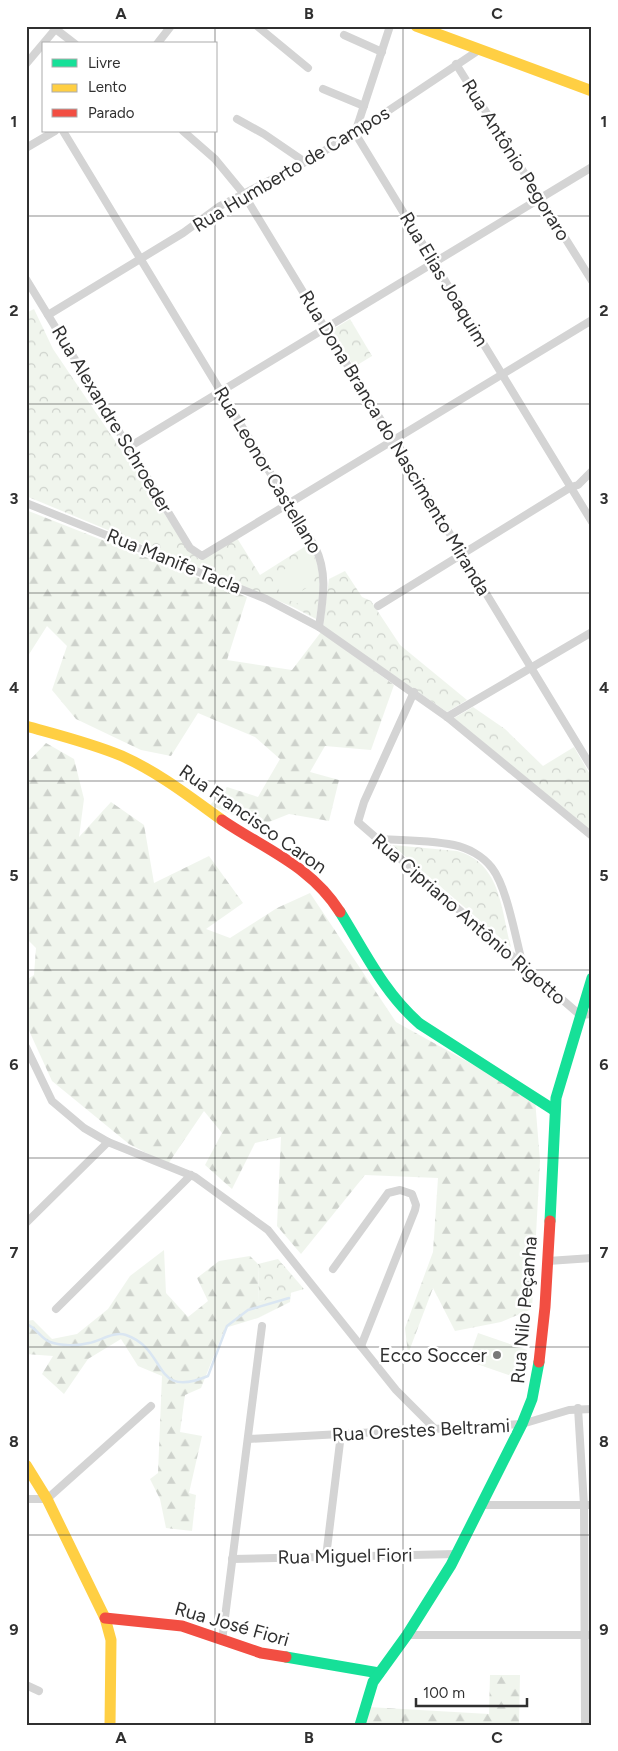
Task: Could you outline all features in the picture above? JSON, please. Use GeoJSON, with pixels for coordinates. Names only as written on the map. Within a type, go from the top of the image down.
{"type":"FeatureCollection","features":[{"type":"Feature","properties":{"kind":"street"},"geometry":{"type":"LineString","coordinates":[[159,42],[171,26]]}},
{"type":"Feature","properties":{"kind":"street"},"geometry":{"type":"LineString","coordinates":[[258,26],[308,68]]}},
{"type":"Feature","properties":{"kind":"street"},"geometry":{"type":"LineString","coordinates":[[355,133],[390,26]]}},
{"type":"Feature","properties":{"kind":"street"},"geometry":{"type":"LineString","coordinates":[[416,26],[592,91]]}},
{"type":"Feature","properties":{"kind":"street"},"geometry":{"type":"LineString","coordinates":[[43,42],[55,27],[73,42]]}},
{"type":"Feature","properties":{"kind":"street"},"geometry":{"type":"LineString","coordinates":[[344,35],[382,52]]}},
{"type":"Feature","properties":{"kind":"street"},"geometry":{"type":"LineString","coordinates":[[26,64],[42,44]]}},
{"type":"Feature","properties":{"kind":"street","name":"Rua Humberto de Campos"},"geometry":{"type":"LineString","coordinates":[[48,315],[243,193],[305,162],[355,133],[479,50]]}},
{"type":"Feature","properties":{"kind":"street","name":"Rua Antônio Pegoraro"},"geometry":{"type":"LineString","coordinates":[[456,64],[592,282]]}},
{"type":"Feature","properties":{"kind":"street"},"geometry":{"type":"LineString","coordinates":[[323,88],[364,106]]}},
{"type":"Feature","properties":{"kind":"street"},"geometry":{"type":"LineString","coordinates":[[237,119],[264,134],[305,162]]}},
{"type":"Feature","properties":{"kind":"street"},"geometry":{"type":"LineString","coordinates":[[26,148],[53,132]]}},
{"type":"Feature","properties":{"kind":"street","name":"Rua Leonor Castellano"},"geometry":{"type":"LineString","coordinates":[[64,132],[315,547],[323,566],[324,592],[318,627]]}},
{"type":"Feature","properties":{"kind":"street","name":"Rua Dona Branca do Nascimento Miranda"},"geometry":{"type":"LineString","coordinates":[[183,132],[223,167],[243,193],[592,768]]}},
{"type":"Feature","properties":{"kind":"street","name":"Rua Elias Joaquim"},"geometry":{"type":"LineString","coordinates":[[355,133],[592,522]]}},
{"type":"Feature","properties":{"kind":"street"},"geometry":{"type":"LineString","coordinates":[[129,447],[592,167]]}},
{"type":"Feature","properties":{"kind":"street","name":"Rua Alexandre Schroeder"},"geometry":{"type":"LineString","coordinates":[[26,279],[190,548],[202,556],[289,503]]}},
{"type":"Feature","properties":{"kind":"street"},"geometry":{"type":"LineString","coordinates":[[289,503],[592,320]]}},
{"type":"Feature","properties":{"kind":"street"},"geometry":{"type":"LineString","coordinates":[[378,606],[580,483],[592,471]]}},
{"type":"Feature","properties":{"kind":"street","name":"Rua Manife Tacla"},"geometry":{"type":"LineString","coordinates":[[26,504],[266,599],[318,627]]}},
{"type":"Feature","properties":{"kind":"street"},"geometry":{"type":"LineString","coordinates":[[318,627],[414,692],[447,717],[592,836]]}},
{"type":"Feature","properties":{"kind":"street"},"geometry":{"type":"LineString","coordinates":[[447,717],[532,669],[592,632]]}},
{"type":"Feature","properties":{"kind":"street","name":"Rua Cipriano Antônio Rigotto"},"geometry":{"type":"LineString","coordinates":[[414,692],[364,802],[358,822],[523,966],[586,1014]]}},
{"type":"Feature","properties":{"kind":"street","name":"Rua Francisco Caron"},"geometry":{"type":"LineString","coordinates":[[27,727],[98,747],[134,762],[169,782],[232,826],[306,872],[325,891],[390,994],[403,1011],[420,1024],[554,1110]]}},
{"type":"Feature","properties":{"kind":"street"},"geometry":{"type":"LineString","coordinates":[[378,838],[454,845],[474,852],[484,859],[492,868],[500,884],[523,966]]}},
{"type":"Feature","properties":{"kind":"street","name":"Rua Nilo Peçanha"},"geometry":{"type":"LineString","coordinates":[[360,1725],[369,1690],[407,1635],[457,1554],[522,1424],[532,1399],[537,1378],[548,1261],[554,1110],[559,1082],[586,1014],[592,978]]}},
{"type":"Feature","properties":{"kind":"street"},"geometry":{"type":"LineString","coordinates":[[26,1047],[52,1101],[84,1128],[108,1142],[191,1175],[268,1230],[396,1390],[435,1429]]}},
{"type":"Feature","properties":{"kind":"street"},"geometry":{"type":"LineString","coordinates":[[26,1223],[108,1142]]}},
{"type":"Feature","properties":{"kind":"street"},"geometry":{"type":"LineString","coordinates":[[56,1309],[191,1175]]}},
{"type":"Feature","properties":{"kind":"street"},"geometry":{"type":"LineString","coordinates":[[332,1269],[388,1193],[400,1190],[412,1194],[416,1205],[415,1210],[362,1346]]}},
{"type":"Feature","properties":{"kind":"street"},"geometry":{"type":"LineString","coordinates":[[548,1261],[592,1258]]}},
{"type":"Feature","properties":{"kind":"street"},"geometry":{"type":"LineString","coordinates":[[222,1641],[262,1326]]}},
{"type":"Feature","properties":{"kind":"street"},"geometry":{"type":"LineString","coordinates":[[26,1499],[48,1499],[151,1406]]}},
{"type":"Feature","properties":{"kind":"street"},"geometry":{"type":"LineString","coordinates":[[578,1408],[588,1505],[588,1635],[585,1725]]}},
{"type":"Feature","properties":{"kind":"street","name":"Rua Orestes Beltrami"},"geometry":{"type":"LineString","coordinates":[[248,1439],[522,1424],[578,1408],[592,1409]]}},
{"type":"Feature","properties":{"kind":"street"},"geometry":{"type":"LineString","coordinates":[[326,1557],[341,1434]]}},
{"type":"Feature","properties":{"kind":"street"},"geometry":{"type":"LineString","coordinates":[[26,1465],[48,1499],[105,1618],[111,1640],[110,1725]]}},
{"type":"Feature","properties":{"kind":"street"},"geometry":{"type":"LineString","coordinates":[[482,1505],[588,1505]]}},
{"type":"Feature","properties":{"kind":"street","name":"Rua Miguel Fiori"},"geometry":{"type":"LineString","coordinates":[[232,1559],[457,1554]]}},
{"type":"Feature","properties":{"kind":"street","name":"Rua José Fiori"},"geometry":{"type":"LineString","coordinates":[[105,1618],[182,1626],[261,1654],[379,1673]]}},
{"type":"Feature","properties":{"kind":"street"},"geometry":{"type":"LineString","coordinates":[[407,1635],[588,1635]]}},
{"type":"Feature","properties":{"kind":"street"},"geometry":{"type":"LineString","coordinates":[[26,1686],[38,1691]]}},
{"type":"Feature","properties":{"kind":"green space"},"geometry":{"type":"Polygon","coordinates":[[[34,309],[53,349],[188,549],[200,560],[237,538],[260,575],[309,544],[317,563],[320,580],[316,619],[293,607],[26,496],[26,313],[34,309]]]}},
{"type":"Feature","properties":{"kind":"green space"},"geometry":{"type":"Polygon","coordinates":[[[350,319],[372,356],[354,367],[332,330],[350,319]]]}},
{"type":"Feature","properties":{"kind":"green space"},"geometry":{"type":"Polygon","coordinates":[[[26,510],[247,597],[227,660],[292,670],[321,632],[394,685],[371,750],[325,746],[310,772],[339,780],[329,821],[289,814],[259,826],[210,805],[227,787],[258,797],[280,759],[255,737],[198,713],[171,756],[141,750],[76,719],[52,690],[67,646],[47,626],[26,659],[26,510]]]}},
{"type":"Feature","properties":{"kind":"green space"},"geometry":{"type":"Polygon","coordinates":[[[304,557],[318,576],[283,598],[272,577],[304,557]]]}},
{"type":"Feature","properties":{"kind":"green space"},"geometry":{"type":"Polygon","coordinates":[[[345,571],[362,597],[371,601],[400,645],[467,700],[447,712],[323,626],[329,579],[345,571]]]}},
{"type":"Feature","properties":{"kind":"green space"},"geometry":{"type":"Polygon","coordinates":[[[317,581],[315,598],[302,605],[288,600],[317,581]]]}},
{"type":"Feature","properties":{"kind":"green space"},"geometry":{"type":"Polygon","coordinates":[[[473,707],[505,729],[543,766],[574,747],[592,778],[592,832],[454,718],[473,707]]]}},
{"type":"Feature","properties":{"kind":"green space"},"geometry":{"type":"Polygon","coordinates":[[[46,743],[74,759],[84,799],[79,837],[111,802],[144,825],[154,883],[209,856],[243,903],[206,929],[230,938],[277,908],[310,893],[396,1022],[535,1099],[540,1161],[532,1309],[501,1322],[455,1331],[433,1288],[408,1354],[405,1328],[433,1252],[438,1178],[365,1175],[301,1254],[277,1226],[281,1137],[255,1143],[232,1189],[205,1165],[222,1133],[204,1111],[168,1164],[129,1144],[52,1081],[26,1024],[26,980],[34,975],[36,948],[26,938],[26,764],[46,743]]]}},
{"type":"Feature","properties":{"kind":"green space"},"geometry":{"type":"Polygon","coordinates":[[[392,845],[457,851],[472,857],[483,866],[497,889],[511,947],[392,845]]]}},
{"type":"Feature","properties":{"kind":"green space"},"geometry":{"type":"Polygon","coordinates":[[[164,1250],[166,1293],[188,1317],[208,1301],[197,1278],[219,1261],[250,1256],[258,1264],[259,1302],[291,1292],[290,1302],[258,1318],[225,1328],[201,1388],[185,1395],[180,1432],[202,1436],[189,1493],[196,1495],[192,1531],[166,1528],[160,1499],[150,1479],[158,1473],[162,1376],[138,1366],[121,1339],[88,1359],[64,1394],[42,1374],[53,1356],[26,1354],[26,1321],[33,1320],[52,1339],[77,1334],[108,1309],[130,1276],[164,1250]]]}},
{"type":"Feature","properties":{"kind":"green space"},"geometry":{"type":"Polygon","coordinates":[[[278,1259],[304,1289],[259,1302],[258,1264],[278,1259]]]}},
{"type":"Feature","properties":{"kind":"green space","name":"Ecco Soccer"},"geometry":{"type":"Polygon","coordinates":[[[478,1333],[527,1350],[517,1378],[468,1361],[478,1333]]]}},
{"type":"Feature","properties":{"kind":"green space"},"geometry":{"type":"Polygon","coordinates":[[[490,1675],[520,1675],[519,1725],[365,1725],[368,1707],[489,1714],[490,1675]]]}},
{"type":"Feature","properties":{"kind":"waterway"},"geometry":{"type":"LineString","coordinates":[[26,1324],[47,1340],[64,1345],[85,1344],[117,1334],[126,1335],[140,1342],[149,1351],[168,1378],[177,1382],[190,1382],[208,1376],[227,1326],[248,1310],[289,1298]]}},
{"type":"Feature","properties":{"kind":"traffic: fast"},"geometry":{"type":"LineString","coordinates":[[340,912],[385,985],[407,1012],[420,1024],[554,1110]]}},
{"type":"Feature","properties":{"kind":"traffic: fast"},"geometry":{"type":"LineString","coordinates":[[550,1221],[556,1098],[592,978]]}},
{"type":"Feature","properties":{"kind":"traffic: fast"},"geometry":{"type":"LineString","coordinates":[[360,1725],[373,1682],[407,1635],[451,1565],[522,1424],[532,1399],[539,1362]]}},
{"type":"Feature","properties":{"kind":"traffic: fast"},"geometry":{"type":"LineString","coordinates":[[286,1657],[379,1673]]}},
{"type":"Feature","properties":{"kind":"traffic: slow"},"geometry":{"type":"LineString","coordinates":[[416,26],[592,91]]}},
{"type":"Feature","properties":{"kind":"traffic: slow"},"geometry":{"type":"LineString","coordinates":[[26,726],[86,743],[135,762],[161,777],[222,820]]}},
{"type":"Feature","properties":{"kind":"traffic: slow"},"geometry":{"type":"LineString","coordinates":[[26,1465],[47,1499],[105,1618],[111,1640],[110,1725]]}},
{"type":"Feature","properties":{"kind":"traffic: jam"},"geometry":{"type":"LineString","coordinates":[[222,820],[301,870],[315,882],[340,912]]}},
{"type":"Feature","properties":{"kind":"traffic: jam"},"geometry":{"type":"LineString","coordinates":[[539,1362],[545,1307],[550,1221]]}},
{"type":"Feature","properties":{"kind":"traffic: jam"},"geometry":{"type":"LineString","coordinates":[[105,1618],[182,1626],[261,1653],[286,1657]]}},
{"type":"Feature","properties":{"kind":"place","name":"Ecco Soccer"},"geometry":{"type":"Point","coordinates":[497,1355]}}]}
